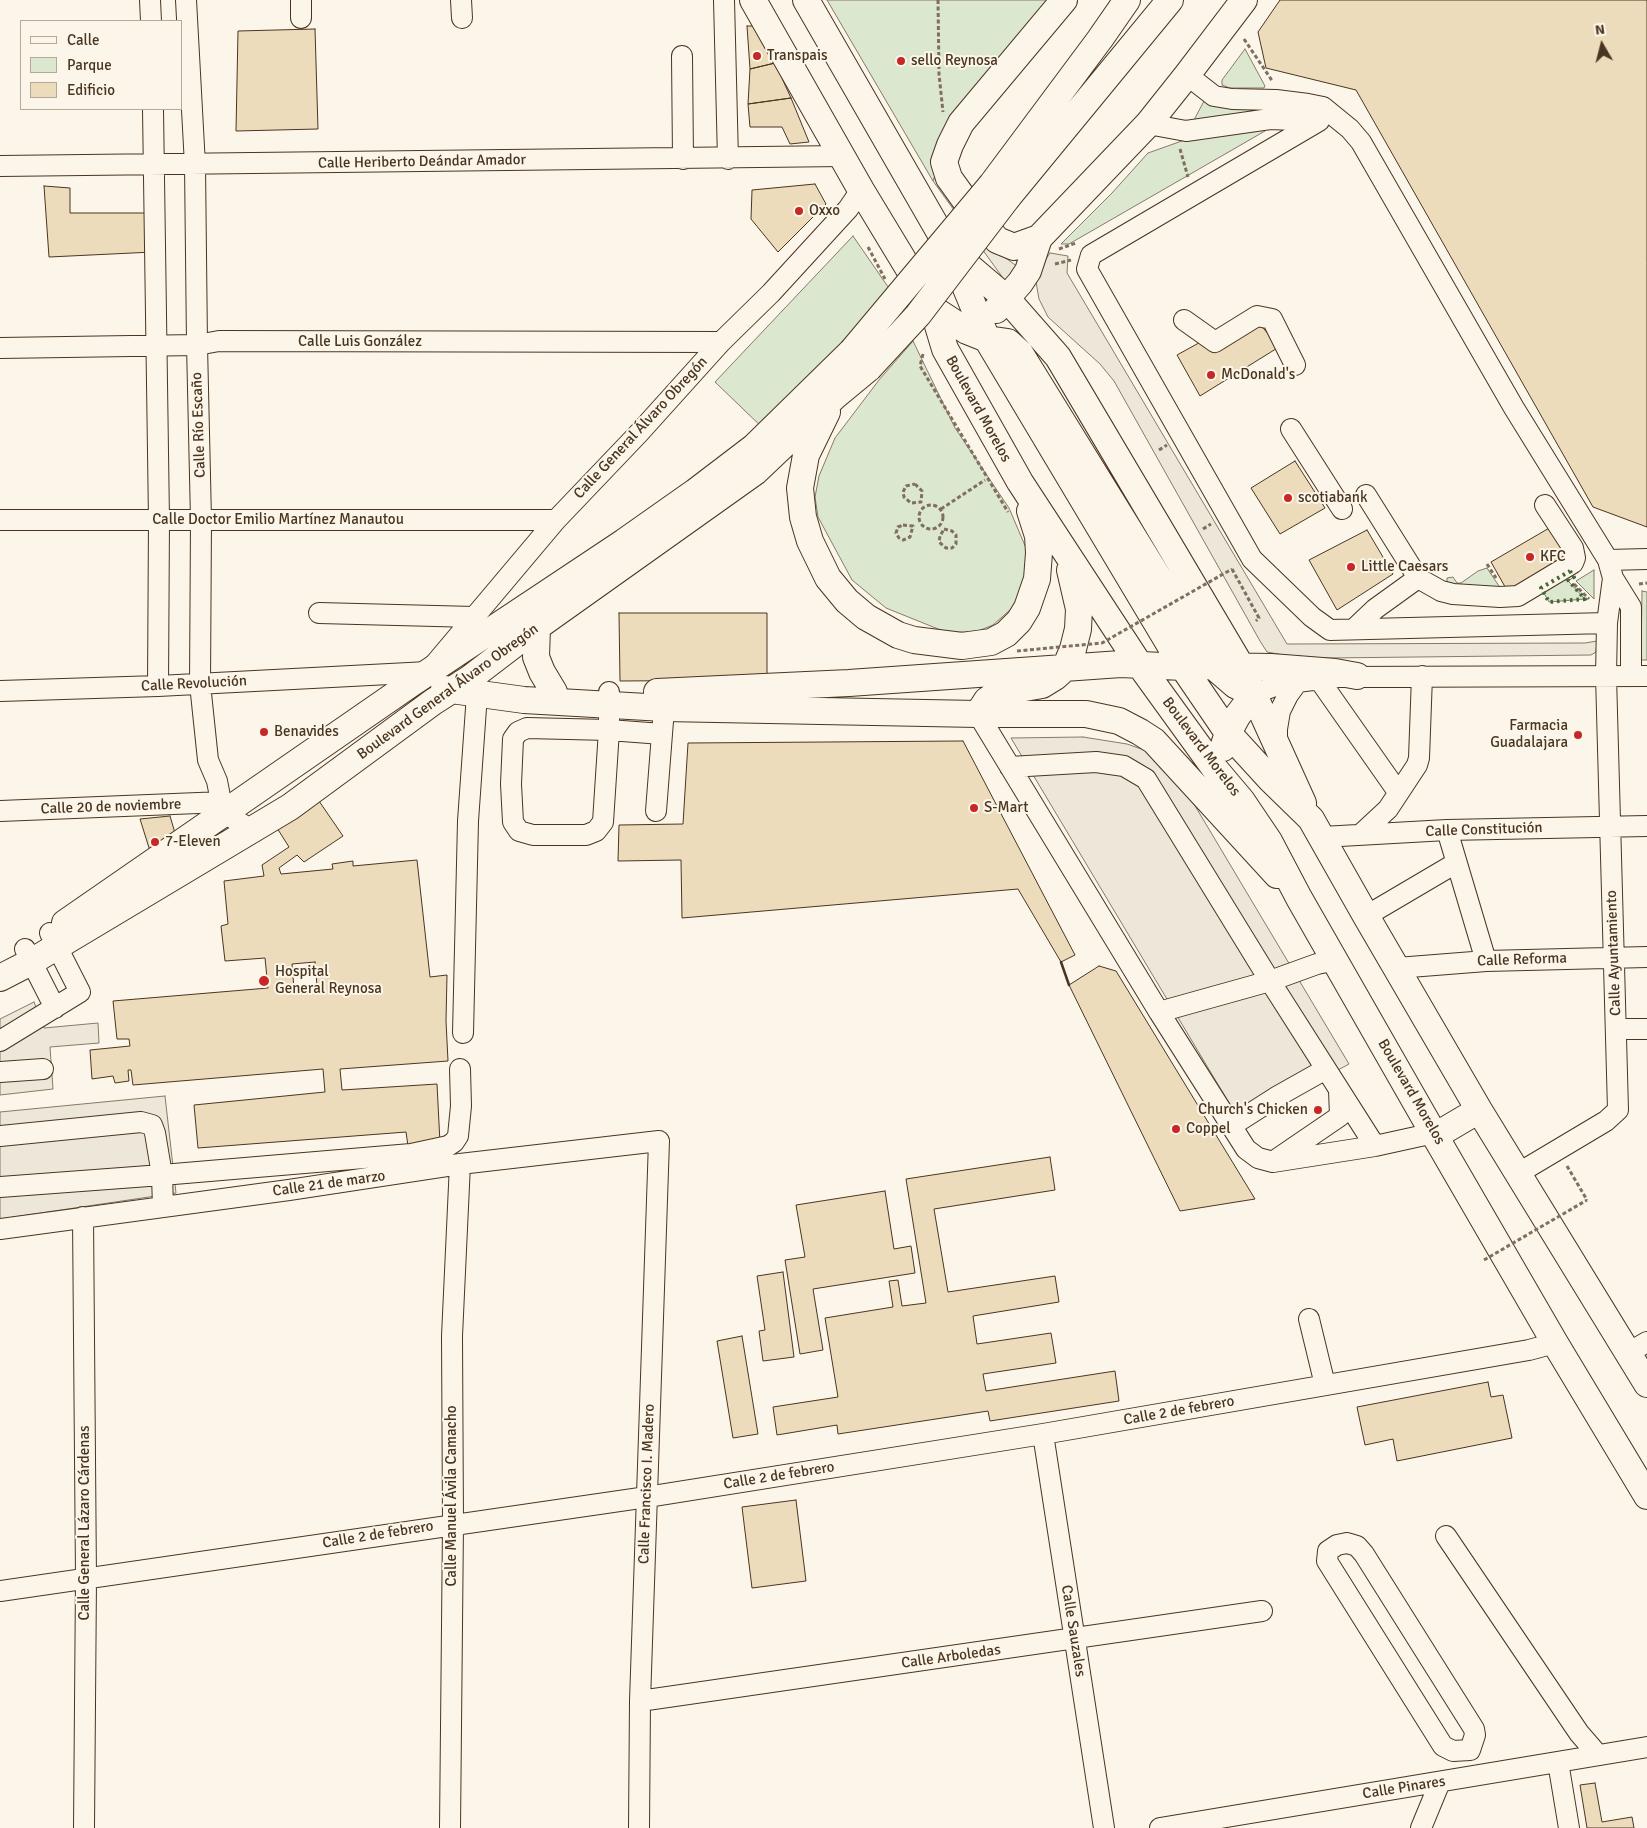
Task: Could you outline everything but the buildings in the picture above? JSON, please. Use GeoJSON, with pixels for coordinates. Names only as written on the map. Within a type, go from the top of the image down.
{"type":"FeatureCollection","features":[{"type":"Feature","properties":{"kind":"main road","name":"Boulevard Morelos"},"geometry":{"type":"LineString","coordinates":[[753,0],[861,190],[933,309],[944,349],[1020,482],[1140,664],[1215,769],[1242,801],[1269,841],[1299,898],[1555,1343],[1645,1488]]}},
{"type":"Feature","properties":{"kind":"main road","name":"Boulevard Morelos"},"geometry":{"type":"LineString","coordinates":[[806,0],[951,252],[987,339],[1183,667],[1228,732],[1317,828],[1396,968],[1517,1174],[1638,1347],[1647,1384]]}},
{"type":"Feature","properties":{"kind":"main road"},"geometry":{"type":"LineString","coordinates":[[1039,238],[1014,247],[997,240],[949,178],[944,162],[961,123],[1064,0]]}},
{"type":"Feature","properties":{"kind":"main road"},"geometry":{"type":"LineString","coordinates":[[1000,190],[1127,0]]}},
{"type":"Feature","properties":{"kind":"main road"},"geometry":{"type":"LineString","coordinates":[[860,359],[1000,190],[1170,0]]}},
{"type":"Feature","properties":{"kind":"main road"},"geometry":{"type":"LineString","coordinates":[[987,339],[992,315],[1028,271],[1039,238],[1148,124],[1244,0]]}},
{"type":"Feature","properties":{"kind":"main road"},"geometry":{"type":"LineString","coordinates":[[951,252],[1007,299],[1058,357],[1241,666],[1277,747],[1317,828]]}},
{"type":"Feature","properties":{"kind":"main road"},"geometry":{"type":"LineString","coordinates":[[933,309],[967,331],[987,339],[1008,342],[1020,352],[1213,666],[1235,685],[1254,694]]}},
{"type":"Feature","properties":{"kind":"main road","name":"Boulevard General Álvaro Obregón"},"geometry":{"type":"LineString","coordinates":[[0,978],[28,956],[53,940],[253,831],[290,807],[433,702],[466,688],[537,628],[755,472],[834,397],[860,359]]}},
{"type":"Feature","properties":{"kind":"main road","name":"Boulevard General Álvaro Obregón"},"geometry":{"type":"LineString","coordinates":[[53,940],[223,807],[409,677],[624,542],[695,492],[754,447],[860,359]]}},
{"type":"Feature","properties":{"kind":"main road"},"geometry":{"type":"LineString","coordinates":[[834,397],[806,455],[800,488],[803,517],[810,541],[828,578],[847,600],[866,617],[898,635],[914,640],[947,645],[979,645],[991,642],[1006,634],[1019,621],[1033,595],[1040,554],[1038,536],[1020,482]]}},
{"type":"Feature","properties":{"kind":"main road"},"geometry":{"type":"LineString","coordinates":[[978,714],[987,700],[995,695],[1042,685],[1065,668],[1073,649],[1079,609],[1071,573],[1061,546]]}},
{"type":"Feature","properties":{"kind":"main road"},"geometry":{"type":"LineString","coordinates":[[537,628],[536,657],[542,672],[554,692]]}},
{"type":"Feature","properties":{"kind":"main road"},"geometry":{"type":"LineString","coordinates":[[664,711],[849,683],[1140,664],[1183,667],[1241,666],[1300,669],[1357,676]]}},
{"type":"Feature","properties":{"kind":"main road"},"geometry":{"type":"LineString","coordinates":[[409,677],[524,700],[609,709],[1086,714],[1119,721],[1154,742],[1299,898]]}},
{"type":"Feature","properties":{"kind":"main road"},"geometry":{"type":"LineString","coordinates":[[849,683],[881,694],[954,701],[978,714]]}},
{"type":"Feature","properties":{"kind":"main road"},"geometry":{"type":"LineString","coordinates":[[466,688],[554,692],[609,709]]}},
{"type":"Feature","properties":{"kind":"main road"},"geometry":{"type":"LineString","coordinates":[[1215,769],[1228,732],[1254,694]]}},
{"type":"Feature","properties":{"kind":"main road","name":"Boulevard General Álvaro Obregón"},"geometry":{"type":"LineString","coordinates":[[0,963],[28,956]]}},
{"type":"Feature","properties":{"kind":"main road"},"geometry":{"type":"LineString","coordinates":[[1435,1136],[1479,1110]]}},
{"type":"Feature","properties":{"kind":"street"},"geometry":{"type":"LineString","coordinates":[[150,0],[151,20]]}},
{"type":"Feature","properties":{"kind":"street","name":"Calle Río Escaño"},"geometry":{"type":"LineString","coordinates":[[186,0],[195,165],[201,520],[200,684],[208,760],[217,781],[223,807]]}},
{"type":"Feature","properties":{"kind":"street"},"geometry":{"type":"LineString","coordinates":[[724,0],[728,159]]}},
{"type":"Feature","properties":{"kind":"street"},"geometry":{"type":"LineString","coordinates":[[682,56],[683,159]]}},
{"type":"Feature","properties":{"kind":"street"},"geometry":{"type":"LineString","coordinates":[[1187,75],[1214,96],[1308,104],[1350,129],[1361,142],[1388,192],[1631,606],[1639,676],[1357,676],[1309,679],[1280,684],[1254,694]]}},
{"type":"Feature","properties":{"kind":"street"},"geometry":{"type":"LineString","coordinates":[[153,110],[159,520],[158,686]]}},
{"type":"Feature","properties":{"kind":"street"},"geometry":{"type":"LineString","coordinates":[[1148,124],[1186,131],[1270,119],[1327,116]]}},
{"type":"Feature","properties":{"kind":"street"},"geometry":{"type":"LineString","coordinates":[[1327,116],[1091,255],[1087,269],[1252,559],[1312,617],[1330,630],[1607,623]]}},
{"type":"Feature","properties":{"kind":"street","name":"Calle Heriberto Deándar Amador"},"geometry":{"type":"LineString","coordinates":[[0,166],[728,159],[843,156]]}},
{"type":"Feature","properties":{"kind":"street","name":"Calle General Álvaro Obregón"},"geometry":{"type":"LineString","coordinates":[[409,677],[474,617],[556,520],[639,433],[721,342],[777,286],[848,209],[861,190]]}},
{"type":"Feature","properties":{"kind":"street"},"geometry":{"type":"LineString","coordinates":[[1184,320],[1215,342],[1257,316],[1272,319],[1295,365]]}},
{"type":"Feature","properties":{"kind":"street","name":"Calle Luis González"},"geometry":{"type":"LineString","coordinates":[[0,348],[197,345],[219,341],[721,342]]}},
{"type":"Feature","properties":{"kind":"street"},"geometry":{"type":"LineString","coordinates":[[1291,429],[1342,509]]}},
{"type":"Feature","properties":{"kind":"street"},"geometry":{"type":"LineString","coordinates":[[1366,496],[1418,578],[1441,591],[1452,594],[1500,597],[1518,596],[1573,563],[1575,558],[1573,548],[1546,505]]}},
{"type":"Feature","properties":{"kind":"street","name":"Calle Doctor Emilio Martínez Manautou"},"geometry":{"type":"LineString","coordinates":[[0,520],[556,520]]}},
{"type":"Feature","properties":{"kind":"street"},"geometry":{"type":"LineString","coordinates":[[1610,569],[1647,559]]}},
{"type":"Feature","properties":{"kind":"street","name":"Calle Ayuntamiento"},"geometry":{"type":"LineString","coordinates":[[1517,1174],[1606,1121],[1618,1110],[1606,676],[1610,569]]}},
{"type":"Feature","properties":{"kind":"street"},"geometry":{"type":"LineString","coordinates":[[1355,628],[1375,610],[1418,578]]}},
{"type":"Feature","properties":{"kind":"street"},"geometry":{"type":"LineString","coordinates":[[319,613],[474,617]]}},
{"type":"Feature","properties":{"kind":"street"},"geometry":{"type":"LineString","coordinates":[[1360,835],[1382,815],[1417,765],[1419,758],[1422,676]]}},
{"type":"Feature","properties":{"kind":"street","name":"Calle Revolución"},"geometry":{"type":"LineString","coordinates":[[0,691],[409,677]]}},
{"type":"Feature","properties":{"kind":"street"},"geometry":{"type":"LineString","coordinates":[[1277,747],[1276,729],[1280,711],[1288,695],[1309,679]]}},
{"type":"Feature","properties":{"kind":"street"},"geometry":{"type":"LineString","coordinates":[[1309,679],[1398,792]]}},
{"type":"Feature","properties":{"kind":"street"},"geometry":{"type":"LineString","coordinates":[[463,1033],[468,820],[466,688]]}},
{"type":"Feature","properties":{"kind":"street"},"geometry":{"type":"LineString","coordinates":[[609,709],[603,822],[596,831],[586,835],[533,835],[519,831],[513,822],[511,784],[513,740],[518,732],[526,728],[609,709],[664,711],[656,811]]}},
{"type":"Feature","properties":{"kind":"street"},"geometry":{"type":"LineString","coordinates":[[978,714],[1159,1012],[1246,1149],[1258,1158],[1273,1162],[1375,1146],[1425,1135],[1435,1136]]}},
{"type":"Feature","properties":{"kind":"street"},"geometry":{"type":"LineString","coordinates":[[1010,767],[1096,762],[1124,766],[1146,779],[1270,981],[1375,1146]]}},
{"type":"Feature","properties":{"kind":"street"},"geometry":{"type":"LineString","coordinates":[[223,807],[253,831]]}},
{"type":"Feature","properties":{"kind":"street","name":"Calle 20 de noviembre"},"geometry":{"type":"LineString","coordinates":[[0,812],[223,807]]}},
{"type":"Feature","properties":{"kind":"street","name":"Calle Constitución"},"geometry":{"type":"LineString","coordinates":[[1317,828],[1360,835],[1447,830],[1647,826]]}},
{"type":"Feature","properties":{"kind":"street"},"geometry":{"type":"LineString","coordinates":[[1447,830],[1486,961]]}},
{"type":"Feature","properties":{"kind":"street"},"geometry":{"type":"LineString","coordinates":[[1366,916],[1456,863]]}},
{"type":"Feature","properties":{"kind":"street"},"geometry":{"type":"LineString","coordinates":[[0,1041],[80,992],[53,940]]}},
{"type":"Feature","properties":{"kind":"street"},"geometry":{"type":"LineString","coordinates":[[28,956],[55,1008]]}},
{"type":"Feature","properties":{"kind":"street","name":"Calle Reforma"},"geometry":{"type":"LineString","coordinates":[[1396,968],[1486,961],[1647,957]]}},
{"type":"Feature","properties":{"kind":"street"},"geometry":{"type":"LineString","coordinates":[[1159,1012],[1270,981],[1317,964],[1336,960]]}},
{"type":"Feature","properties":{"kind":"street"},"geometry":{"type":"LineString","coordinates":[[1616,1029],[1647,1028]]}},
{"type":"Feature","properties":{"kind":"street"},"geometry":{"type":"LineString","coordinates":[[0,1072],[43,1069]]}},
{"type":"Feature","properties":{"kind":"street"},"geometry":{"type":"LineString","coordinates":[[0,1187],[411,1154],[448,1146],[458,1136],[461,1106],[460,1069]]}},
{"type":"Feature","properties":{"kind":"street"},"geometry":{"type":"LineString","coordinates":[[1231,1126],[1278,1096],[1326,1069]]}},
{"type":"Feature","properties":{"kind":"street"},"geometry":{"type":"LineString","coordinates":[[1273,1162],[1340,1116],[1339,1090]]}},
{"type":"Feature","properties":{"kind":"street"},"geometry":{"type":"LineString","coordinates":[[0,1136],[141,1122],[152,1125],[162,1175],[163,1207]]}},
{"type":"Feature","properties":{"kind":"street","name":"Calle 21 de marzo"},"geometry":{"type":"LineString","coordinates":[[0,1229],[460,1164],[659,1141]]}},
{"type":"Feature","properties":{"kind":"street","name":"Calle Francisco I. Madero"},"geometry":{"type":"LineString","coordinates":[[639,1828],[640,1701],[659,1141]]}},
{"type":"Feature","properties":{"kind":"street","name":"Calle Manuel Ávila Camacho"},"geometry":{"type":"LineString","coordinates":[[450,1828],[453,1524],[452,1336],[460,1164]]}},
{"type":"Feature","properties":{"kind":"street","name":"Calle General Lázaro Cárdenas"},"geometry":{"type":"LineString","coordinates":[[83,1217],[86,1579],[84,1828]]}},
{"type":"Feature","properties":{"kind":"street"},"geometry":{"type":"LineString","coordinates":[[1308,1319],[1325,1385]]}},
{"type":"Feature","properties":{"kind":"street","name":"Calle 2 de febrero"},"geometry":{"type":"LineString","coordinates":[[0,1591],[647,1497],[1043,1434],[1530,1350],[1555,1343]]}},
{"type":"Feature","properties":{"kind":"street","name":"Calle Sauzales"},"geometry":{"type":"LineString","coordinates":[[1043,1434],[1104,1828]]}},
{"type":"Feature","properties":{"kind":"street"},"geometry":{"type":"LineString","coordinates":[[1446,1536],[1579,1732],[1598,1755]]}},
{"type":"Feature","properties":{"kind":"street"},"geometry":{"type":"LineString","coordinates":[[1347,1543],[1357,1546],[1364,1554],[1474,1729],[1470,1750],[1453,1751],[1443,1746],[1327,1561],[1328,1551],[1337,1545],[1347,1543]]}},
{"type":"Feature","properties":{"kind":"street","name":"Calle Arboledas"},"geometry":{"type":"LineString","coordinates":[[640,1701],[1262,1611]]}},
{"type":"Feature","properties":{"kind":"street","name":"Calle Pinares"},"geometry":{"type":"LineString","coordinates":[[1160,1828],[1647,1747]]}},
{"type":"Feature","properties":{"kind":"street"},"geometry":{"type":"LineString","coordinates":[[1470,1750],[1487,1774]]}},
{"type":"Feature","properties":{"kind":"street"},"geometry":{"type":"LineString","coordinates":[[1558,1762],[1569,1828]]}},
{"type":"Feature","properties":{"kind":"street"},"geometry":{"type":"LineString","coordinates":[[1421,1828],[1440,1782]]}},
{"type":"Feature","properties":{"kind":"path"},"geometry":{"type":"LineString","coordinates":[[938,0],[939,74],[944,116]]}},
{"type":"Feature","properties":{"kind":"path"},"geometry":{"type":"LineString","coordinates":[[1244,39],[1266,72]]}},
{"type":"Feature","properties":{"kind":"path"},"geometry":{"type":"LineString","coordinates":[[1178,141],[1188,177]]}},
{"type":"Feature","properties":{"kind":"path"},"geometry":{"type":"LineString","coordinates":[[1055,264],[1071,260]]}},
{"type":"Feature","properties":{"kind":"path"},"geometry":{"type":"LineString","coordinates":[[940,509],[985,480]]}},
{"type":"Feature","properties":{"kind":"path"},"geometry":{"type":"LineString","coordinates":[[921,502],[911,503],[906,500],[903,492],[906,486],[915,484],[920,488],[922,494],[921,502],[925,507]]}},
{"type":"Feature","properties":{"kind":"path"},"geometry":{"type":"LineString","coordinates":[[934,505],[940,509],[943,516],[939,526],[927,528],[921,523],[920,515],[925,507],[934,505]]}},
{"type":"Feature","properties":{"kind":"path"},"geometry":{"type":"LineString","coordinates":[[913,526],[908,539],[903,540],[897,536],[896,531],[901,525],[913,526],[921,523]]}},
{"type":"Feature","properties":{"kind":"path"},"geometry":{"type":"LineString","coordinates":[[939,526],[942,530],[952,531],[956,535],[956,544],[952,548],[946,548],[941,545],[939,539],[942,530]]}},
{"type":"Feature","properties":{"kind":"path"},"geometry":{"type":"LineString","coordinates":[[1017,651],[1102,643],[1232,569],[1257,620]]}},
{"type":"Feature","properties":{"kind":"path"},"geometry":{"type":"LineString","coordinates":[[1572,582],[1589,599]]}},
{"type":"Feature","properties":{"kind":"path"},"geometry":{"type":"LineString","coordinates":[[1640,584],[1647,584]]}},
{"type":"Feature","properties":{"kind":"path"},"geometry":{"type":"LineString","coordinates":[[1484,1260],[1587,1200],[1559,1150]]}},
{"type":"Feature","properties":{"kind":"green space"},"geometry":{"type":"Polygon","coordinates":[[[827,0],[1059,0],[941,160],[933,181],[827,0]]]}},
{"type":"Feature","properties":{"kind":"green space"},"geometry":{"type":"Polygon","coordinates":[[[1245,49],[1265,86],[1264,88],[1230,88],[1222,85],[1222,80],[1245,49]]]}},
{"type":"Feature","properties":{"kind":"green space"},"geometry":{"type":"Polygon","coordinates":[[[1204,101],[1221,105],[1265,108],[1260,111],[1194,120],[1204,101]]]}},
{"type":"Feature","properties":{"kind":"green space"},"geometry":{"type":"Polygon","coordinates":[[[1262,127],[1265,131],[1069,244],[1061,244],[1112,193],[1148,153],[1193,137],[1262,127]]]}},
{"type":"Feature","properties":{"kind":"green space"},"geometry":{"type":"Polygon","coordinates":[[[853,236],[893,294],[766,431],[715,382],[853,236]]]}},
{"type":"Feature","properties":{"kind":"green space"},"geometry":{"type":"Polygon","coordinates":[[[913,341],[955,428],[1009,508],[1032,562],[1025,585],[1011,609],[993,625],[978,631],[948,633],[886,608],[852,580],[818,517],[815,497],[819,476],[835,438],[879,380],[913,341]]]}},
{"type":"Feature","properties":{"kind":"green space"},"geometry":{"type":"Polygon","coordinates":[[[1487,568],[1501,589],[1481,591],[1447,582],[1447,578],[1453,577],[1457,583],[1461,583],[1478,571],[1487,568]]]}},
{"type":"Feature","properties":{"kind":"green space"},"geometry":{"type":"Polygon","coordinates":[[[1594,570],[1594,599],[1576,581],[1594,570]]]}},
{"type":"Feature","properties":{"kind":"green space"},"geometry":{"type":"Polygon","coordinates":[[[1570,571],[1574,577],[1568,581],[1585,599],[1549,602],[1541,588],[1570,571]]]}},
{"type":"Feature","properties":{"kind":"green space"},"geometry":{"type":"Polygon","coordinates":[[[1642,591],[1647,592],[1647,660],[1641,660],[1642,591]]]}},
{"type":"Feature","properties":{"kind":"shaded area"},"geometry":{"type":"Polygon","coordinates":[[[941,163],[989,246],[1018,267],[1008,285],[933,181],[941,163]]]}},
{"type":"Feature","properties":{"kind":"shaded area"},"geometry":{"type":"Polygon","coordinates":[[[1050,253],[1068,256],[1067,273],[1287,644],[1585,643],[1597,641],[1596,652],[1591,655],[1328,658],[1294,657],[1267,652],[1114,381],[1100,364],[1048,317],[1039,299],[1036,282],[1040,268],[1050,253]]]}},
{"type":"Feature","properties":{"kind":"shaded area"},"geometry":{"type":"Polygon","coordinates":[[[1083,737],[1127,744],[1147,751],[1185,789],[1349,1064],[1241,1123],[1011,738],[1083,737]]]}},
{"type":"Feature","properties":{"kind":"shaded area"},"geometry":{"type":"Polygon","coordinates":[[[34,1002],[44,1028],[98,1023],[99,1043],[50,1047],[53,1089],[0,1095],[0,1019],[34,1002]]]}},
{"type":"Feature","properties":{"kind":"shaded area"},"geometry":{"type":"Polygon","coordinates":[[[165,1096],[176,1193],[0,1219],[0,1112],[165,1096]]]}},
{"type":"Feature","properties":{"kind":"hedge"},"geometry":{"type":"LineString","coordinates":[[1570,571],[1574,577],[1568,580],[1585,599],[1549,602],[1541,588],[1570,571]]}},
{"type":"Feature","properties":{"kind":"wall"},"geometry":{"type":"LineString","coordinates":[[1061,962],[1069,985]]}},
{"type":"Feature","properties":{"kind":"place","name":"Transpais"},"geometry":{"type":"Point","coordinates":[757,56]}},
{"type":"Feature","properties":{"kind":"place","name":"sello Reynosa"},"geometry":{"type":"Point","coordinates":[901,61]}},
{"type":"Feature","properties":{"kind":"place","name":"Oxxo"},"geometry":{"type":"Point","coordinates":[799,211]}},
{"type":"Feature","properties":{"kind":"place","name":"McDonald's"},"geometry":{"type":"Point","coordinates":[1211,375]}},
{"type":"Feature","properties":{"kind":"place","name":"scotiabank"},"geometry":{"type":"Point","coordinates":[1288,498]}},
{"type":"Feature","properties":{"kind":"place","name":"KFC"},"geometry":{"type":"Point","coordinates":[1530,557]}},
{"type":"Feature","properties":{"kind":"place","name":"Little Caesars"},"geometry":{"type":"Point","coordinates":[1351,567]}},
{"type":"Feature","properties":{"kind":"place","name":"Benavides"},"geometry":{"type":"Point","coordinates":[264,732]}},
{"type":"Feature","properties":{"kind":"place","name":"Farmacia Guadalajara"},"geometry":{"type":"Point","coordinates":[1578,735]}},
{"type":"Feature","properties":{"kind":"place","name":"S-Mart"},"geometry":{"type":"Point","coordinates":[974,808]}},
{"type":"Feature","properties":{"kind":"place","name":"7-Eleven"},"geometry":{"type":"Point","coordinates":[155,842]}},
{"type":"Feature","properties":{"kind":"place","name":"Hospital General Reynosa"},"geometry":{"type":"Point","coordinates":[264,981]}},
{"type":"Feature","properties":{"kind":"place","name":"Church's Chicken"},"geometry":{"type":"Point","coordinates":[1318,1110]}},
{"type":"Feature","properties":{"kind":"place","name":"Coppel"},"geometry":{"type":"Point","coordinates":[1176,1129]}}]}
